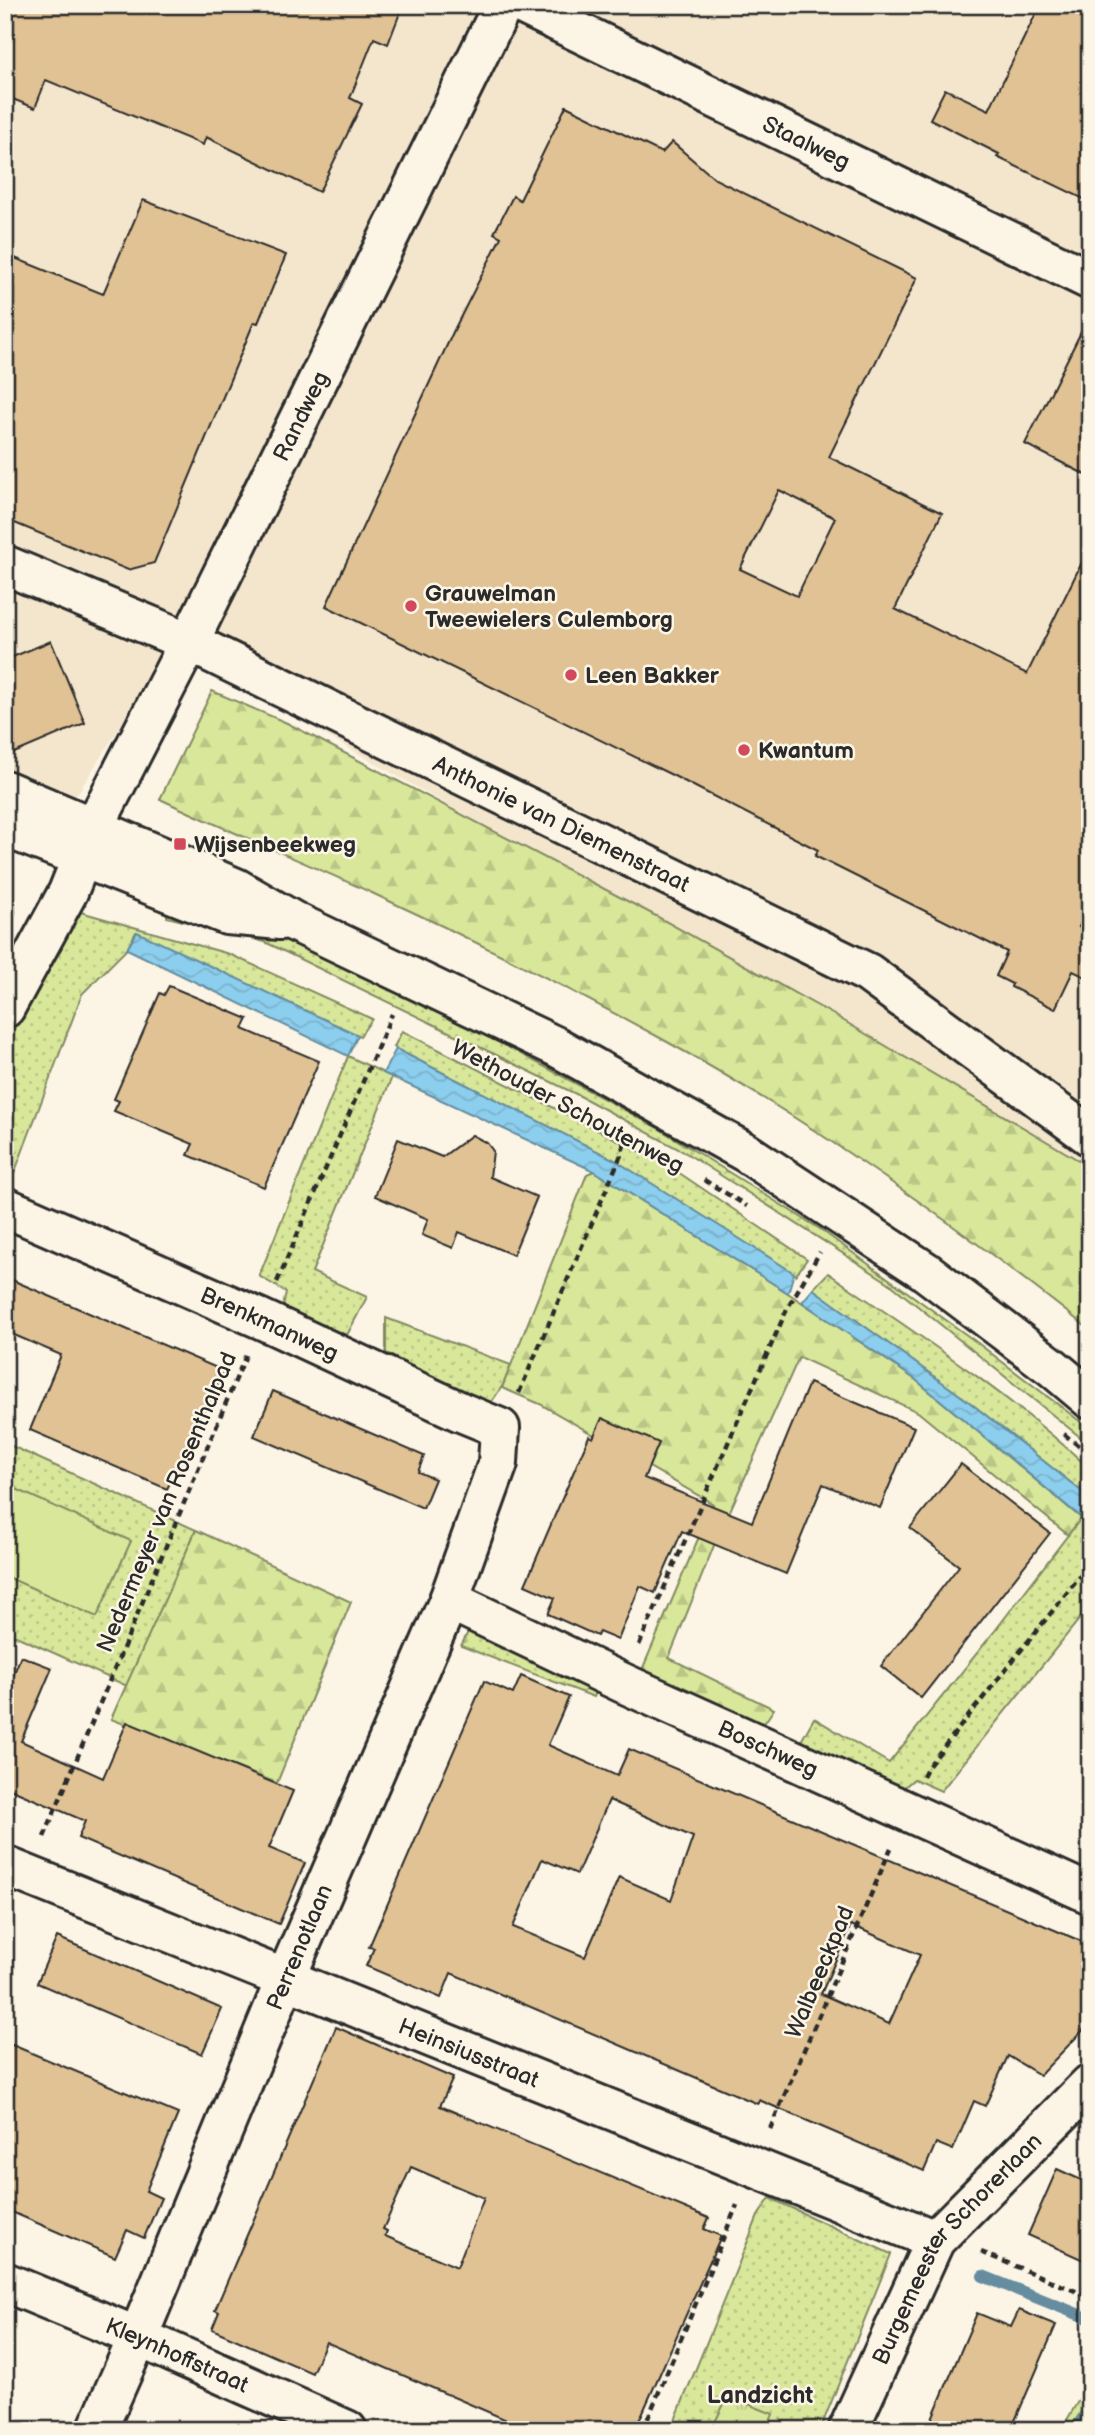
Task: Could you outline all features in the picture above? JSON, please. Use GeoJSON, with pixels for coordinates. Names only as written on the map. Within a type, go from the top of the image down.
{"type":"FeatureCollection","features":[{"type":"Feature","properties":{"kind":"street","name":"Randweg"},"geometry":{"type":"LineString","coordinates":[[87,843],[503,5]]}},
{"type":"Feature","properties":{"kind":"street","name":"Staalweg"},"geometry":{"type":"LineString","coordinates":[[523,5],[1090,280]]}},
{"type":"Feature","properties":{"kind":"street","name":"Anthonie van Diemenstraat"},"geometry":{"type":"LineString","coordinates":[[5,565],[189,642],[867,973],[1090,1136]]}},
{"type":"Feature","properties":{"kind":"street","name":"Wethouder Schoutenweg"},"geometry":{"type":"LineString","coordinates":[[5,790],[87,843]]}},
{"type":"Feature","properties":{"kind":"street","name":"Wethouder Schoutenweg"},"geometry":{"type":"LineString","coordinates":[[5,827],[87,843],[236,888],[293,921],[555,1046],[745,1152],[925,1271],[1090,1399]]}},
{"type":"Feature","properties":{"kind":"street"},"geometry":{"type":"LineString","coordinates":[[5,1008],[68,892],[87,843]]}},
{"type":"Feature","properties":{"kind":"street","name":"Brenkmanweg"},"geometry":{"type":"LineString","coordinates":[[5,1207],[261,1319],[461,1412],[499,1445]]}},
{"type":"Feature","properties":{"kind":"street","name":"Perrenotlaan"},"geometry":{"type":"LineString","coordinates":[[97,2430],[286,1978],[449,1600],[499,1445]]}},
{"type":"Feature","properties":{"kind":"street","name":"Boschweg"},"geometry":{"type":"LineString","coordinates":[[449,1600],[623,1683],[1090,1894]]}},
{"type":"Feature","properties":{"kind":"street","name":"Heinsiusstraat"},"geometry":{"type":"LineString","coordinates":[[17,1871],[935,2239]]}},
{"type":"Feature","properties":{"kind":"street","name":"Burgemeester Schorerlaan"},"geometry":{"type":"LineString","coordinates":[[848,2430],[935,2239],[1090,2084]]}},
{"type":"Feature","properties":{"kind":"street","name":"Kleynhoffstraat"},"geometry":{"type":"LineString","coordinates":[[5,2282],[138,2337],[347,2430]]}},
{"type":"Feature","properties":{"kind":"path","name":"Nedermeyer van Rosenthalpad"},"geometry":{"type":"LineString","coordinates":[[5,1928],[17,1871],[393,1013],[381,1008]]}},
{"type":"Feature","properties":{"kind":"path","name":"Wethouder Schoutenweg"},"geometry":{"type":"LineString","coordinates":[[499,1445],[621,1155],[628,1132],[639,1139]]}},
{"type":"Feature","properties":{"kind":"path","name":"Wethouder Schoutenweg"},"geometry":{"type":"LineString","coordinates":[[696,1175],[752,1210]]}},
{"type":"Feature","properties":{"kind":"path"},"geometry":{"type":"LineString","coordinates":[[809,1245],[831,1259]]}},
{"type":"Feature","properties":{"kind":"path"},"geometry":{"type":"LineString","coordinates":[[623,1683],[787,1309],[820,1252]]}},
{"type":"Feature","properties":{"kind":"path"},"geometry":{"type":"LineString","coordinates":[[1060,1430],[1090,1455]]}},
{"type":"Feature","properties":{"kind":"path","name":"Walbeeckpad"},"geometry":{"type":"LineString","coordinates":[[643,2430],[906,1812],[927,1769],[1090,1564]]}},
{"type":"Feature","properties":{"kind":"path"},"geometry":{"type":"LineString","coordinates":[[935,2239],[968,2247],[1090,2297]]}},
{"type":"Feature","properties":{"kind":"shaded area"},"geometry":{"type":"Polygon","coordinates":[[[5,5],[1090,5],[1090,1175],[171,646],[66,812],[5,787],[5,5]]]}},
{"type":"Feature","properties":{"kind":"green space"},"geometry":{"type":"Polygon","coordinates":[[[212,691],[287,723],[656,916],[834,1015],[1090,1167],[1090,1330],[935,1213],[828,1139],[662,1039],[445,927],[160,799],[212,691]]]}},
{"type":"Feature","properties":{"kind":"green space"},"geometry":{"type":"Polygon","coordinates":[[[5,890],[14,902],[15,913],[5,938],[5,890]]]}},
{"type":"Feature","properties":{"kind":"green space"},"geometry":{"type":"Polygon","coordinates":[[[167,907],[267,929],[497,1041],[658,1128],[820,1229],[975,1341],[1090,1429],[1090,1445],[889,1283],[686,1153],[580,1096],[265,942],[167,917],[167,907]]]}},
{"type":"Feature","properties":{"kind":"green space"},"geometry":{"type":"Polygon","coordinates":[[[77,911],[229,954],[372,1019],[360,1036],[136,932],[127,949],[82,994],[14,1174],[5,1173],[5,1044],[35,980],[77,911]]]}},
{"type":"Feature","properties":{"kind":"green space"},"geometry":{"type":"Polygon","coordinates":[[[402,1031],[669,1166],[807,1259],[796,1275],[613,1159],[396,1049],[394,1047],[402,1031]]]}},
{"type":"Feature","properties":{"kind":"green space"},"geometry":{"type":"Polygon","coordinates":[[[348,1056],[392,1077],[312,1272],[367,1297],[347,1335],[282,1312],[286,1292],[259,1276],[348,1056]]]}},
{"type":"Feature","properties":{"kind":"green space"},"geometry":{"type":"Polygon","coordinates":[[[594,1171],[788,1293],[916,1380],[1081,1518],[1068,1535],[918,1412],[799,1357],[727,1513],[669,1658],[774,1709],[761,1728],[639,1677],[713,1504],[540,1404],[502,1388],[587,1174],[594,1171]]]}},
{"type":"Feature","properties":{"kind":"green space"},"geometry":{"type":"Polygon","coordinates":[[[828,1273],[963,1366],[1028,1415],[1090,1469],[1090,1498],[968,1401],[813,1289],[828,1273]]]}},
{"type":"Feature","properties":{"kind":"green space"},"geometry":{"type":"Polygon","coordinates":[[[386,1318],[511,1365],[503,1385],[488,1407],[386,1353],[386,1318]]]}},
{"type":"Feature","properties":{"kind":"green space"},"geometry":{"type":"Polygon","coordinates":[[[5,1443],[196,1530],[127,1686],[5,1631],[5,1443]]]}},
{"type":"Feature","properties":{"kind":"green space"},"geometry":{"type":"Polygon","coordinates":[[[5,1484],[131,1541],[97,1617],[5,1576],[5,1484]]]}},
{"type":"Feature","properties":{"kind":"green space"},"geometry":{"type":"Polygon","coordinates":[[[1081,1518],[1090,1525],[1090,1606],[941,1791],[914,1779],[894,1796],[800,1743],[814,1718],[889,1763],[1081,1518]]]}},
{"type":"Feature","properties":{"kind":"green space"},"geometry":{"type":"Polygon","coordinates":[[[196,1530],[351,1602],[277,1783],[111,1719],[196,1530]]]}},
{"type":"Feature","properties":{"kind":"green space"},"geometry":{"type":"Polygon","coordinates":[[[469,1630],[600,1684],[594,1697],[461,1646],[469,1630]]]}},
{"type":"Feature","properties":{"kind":"green space"},"geometry":{"type":"Polygon","coordinates":[[[770,2198],[891,2254],[820,2430],[671,2430],[758,2216],[770,2198]]]}},
{"type":"Feature","properties":{"kind":"green space"},"geometry":{"type":"Polygon","coordinates":[[[1090,2381],[1090,2398],[1069,2430],[1061,2430],[1090,2381]]]}},
{"type":"Feature","properties":{"kind":"green space"},"geometry":{"type":"Polygon","coordinates":[[[728,2396],[773,2414],[767,2430],[711,2430],[728,2396]]]}},
{"type":"Feature","properties":{"kind":"water"},"geometry":{"type":"Polygon","coordinates":[[[137,932],[358,1035],[348,1056],[127,949],[137,932]]]}},
{"type":"Feature","properties":{"kind":"water"},"geometry":{"type":"Polygon","coordinates":[[[396,1049],[613,1159],[794,1273],[788,1293],[594,1171],[383,1073],[396,1049]]]}},
{"type":"Feature","properties":{"kind":"water"},"geometry":{"type":"Polygon","coordinates":[[[813,1289],[968,1401],[1090,1498],[1090,1525],[916,1380],[802,1302],[813,1289]]]}},
{"type":"Feature","properties":{"kind":"building"},"geometry":{"type":"Polygon","coordinates":[[[5,5],[403,5],[388,44],[374,38],[350,98],[362,104],[319,192],[206,137],[203,145],[46,80],[35,108],[5,96],[5,5]]]}},
{"type":"Feature","properties":{"kind":"building"},"geometry":{"type":"Polygon","coordinates":[[[1040,5],[1090,5],[1090,202],[997,157],[999,154],[930,119],[945,89],[989,110],[1040,5]]]}},
{"type":"Feature","properties":{"kind":"building"},"geometry":{"type":"Polygon","coordinates":[[[566,106],[662,153],[672,142],[715,179],[917,278],[829,457],[942,513],[895,609],[1027,674],[1090,546],[1090,905],[1079,927],[1090,932],[1090,979],[1073,971],[1055,1009],[1011,987],[1012,984],[996,976],[1007,952],[815,856],[818,850],[674,776],[326,606],[454,330],[501,237],[494,233],[513,196],[520,200],[566,106]],[[779,490],[740,569],[797,596],[835,518],[779,490]]]}},
{"type":"Feature","properties":{"kind":"building"},"geometry":{"type":"Polygon","coordinates":[[[143,200],[286,255],[258,323],[254,322],[154,563],[128,570],[5,519],[5,254],[103,294],[143,200]]]}},
{"type":"Feature","properties":{"kind":"building"},"geometry":{"type":"Polygon","coordinates":[[[1090,314],[1090,477],[1025,444],[1090,314]]]}},
{"type":"Feature","properties":{"kind":"building"},"geometry":{"type":"Polygon","coordinates":[[[51,641],[85,723],[5,757],[5,660],[51,641]]]}},
{"type":"Feature","properties":{"kind":"building"},"geometry":{"type":"Polygon","coordinates":[[[169,986],[248,1019],[243,1029],[319,1061],[264,1187],[188,1155],[193,1144],[114,1111],[119,1101],[114,1099],[160,993],[164,995],[169,986]]]}},
{"type":"Feature","properties":{"kind":"building"},"geometry":{"type":"Polygon","coordinates":[[[472,1135],[487,1143],[493,1151],[490,1177],[537,1197],[513,1255],[459,1232],[453,1248],[422,1235],[428,1219],[375,1196],[398,1139],[442,1157],[472,1135]]]}},
{"type":"Feature","properties":{"kind":"building"},"geometry":{"type":"Polygon","coordinates":[[[5,1277],[224,1371],[167,1489],[30,1430],[61,1355],[5,1331],[5,1277]]]}},
{"type":"Feature","properties":{"kind":"building"},"geometry":{"type":"Polygon","coordinates":[[[809,1383],[914,1427],[880,1508],[823,1484],[786,1574],[682,1531],[655,1593],[640,1586],[618,1640],[599,1632],[597,1636],[548,1614],[555,1598],[525,1585],[589,1436],[593,1438],[602,1418],[659,1443],[644,1478],[752,1522],[809,1383]]]}},
{"type":"Feature","properties":{"kind":"building"},"geometry":{"type":"Polygon","coordinates":[[[273,1391],[424,1456],[418,1472],[435,1479],[423,1508],[254,1436],[273,1391]]]}},
{"type":"Feature","properties":{"kind":"building"},"geometry":{"type":"Polygon","coordinates":[[[961,1464],[1050,1533],[921,1698],[881,1666],[959,1566],[910,1528],[961,1464]]]}},
{"type":"Feature","properties":{"kind":"building"},"geometry":{"type":"Polygon","coordinates":[[[21,1656],[52,1668],[21,1741],[103,1778],[127,1722],[293,1791],[269,1848],[305,1863],[279,1924],[78,1838],[85,1821],[5,1787],[5,1695],[21,1656]]]}},
{"type":"Feature","properties":{"kind":"building"},"geometry":{"type":"Polygon","coordinates":[[[521,1676],[569,1697],[548,1745],[617,1776],[629,1749],[1090,1945],[1090,2023],[1040,2075],[1008,2056],[985,2106],[974,2101],[953,2150],[936,2143],[924,2171],[759,2100],[758,2104],[451,1973],[441,1998],[366,1966],[374,1948],[369,1947],[484,1681],[513,1694],[521,1676]],[[609,1800],[577,1874],[542,1859],[513,1927],[585,1957],[619,1877],[671,1900],[693,1837],[609,1800]],[[851,1925],[821,1994],[889,2024],[920,1955],[851,1925]]]}},
{"type":"Feature","properties":{"kind":"building"},"geometry":{"type":"Polygon","coordinates":[[[57,1937],[222,2009],[202,2054],[37,1983],[57,1937]]]}},
{"type":"Feature","properties":{"kind":"building"},"geometry":{"type":"Polygon","coordinates":[[[336,2027],[453,2078],[440,2106],[709,2218],[704,2229],[721,2236],[635,2430],[530,2430],[326,2342],[312,2373],[212,2329],[219,2312],[215,2310],[336,2027]],[[411,2167],[383,2229],[387,2231],[385,2236],[457,2267],[484,2198],[411,2167]]]}},
{"type":"Feature","properties":{"kind":"building"},"geometry":{"type":"Polygon","coordinates":[[[5,2042],[178,2114],[146,2191],[161,2198],[144,2238],[127,2230],[115,2257],[5,2209],[5,2042]]]}},
{"type":"Feature","properties":{"kind":"building"},"geometry":{"type":"Polygon","coordinates":[[[1057,2169],[1090,2184],[1090,2263],[1028,2235],[1057,2169]]]}},
{"type":"Feature","properties":{"kind":"building"},"geometry":{"type":"Polygon","coordinates":[[[1019,2310],[1056,2325],[1011,2430],[927,2430],[977,2313],[1011,2327],[1019,2310]]]}},
{"type":"Feature","properties":{"kind":"waterway"},"geometry":{"type":"LineString","coordinates":[[983,2276],[1090,2319]]}},
{"type":"Feature","properties":{"kind":"waterway"},"geometry":{"type":"LineString","coordinates":[[1075,2430],[1090,2409]]}},
{"type":"Feature","properties":{"kind":"place","name":"Grauwelman Tweewielers Culemborg"},"geometry":{"type":"Point","coordinates":[411,606]}},
{"type":"Feature","properties":{"kind":"place","name":"Leen Bakker"},"geometry":{"type":"Point","coordinates":[571,675]}},
{"type":"Feature","properties":{"kind":"place","name":"Kwantum"},"geometry":{"type":"Point","coordinates":[744,750]}},
{"type":"Feature","properties":{"kind":"place","name":"Wijsenbeekweg"},"geometry":{"type":"Point","coordinates":[180,844]}},
{"type":"Feature","properties":{"kind":"district","name":"Landzicht"},"geometry":{"type":"Point","coordinates":[760,2395]}}]}
